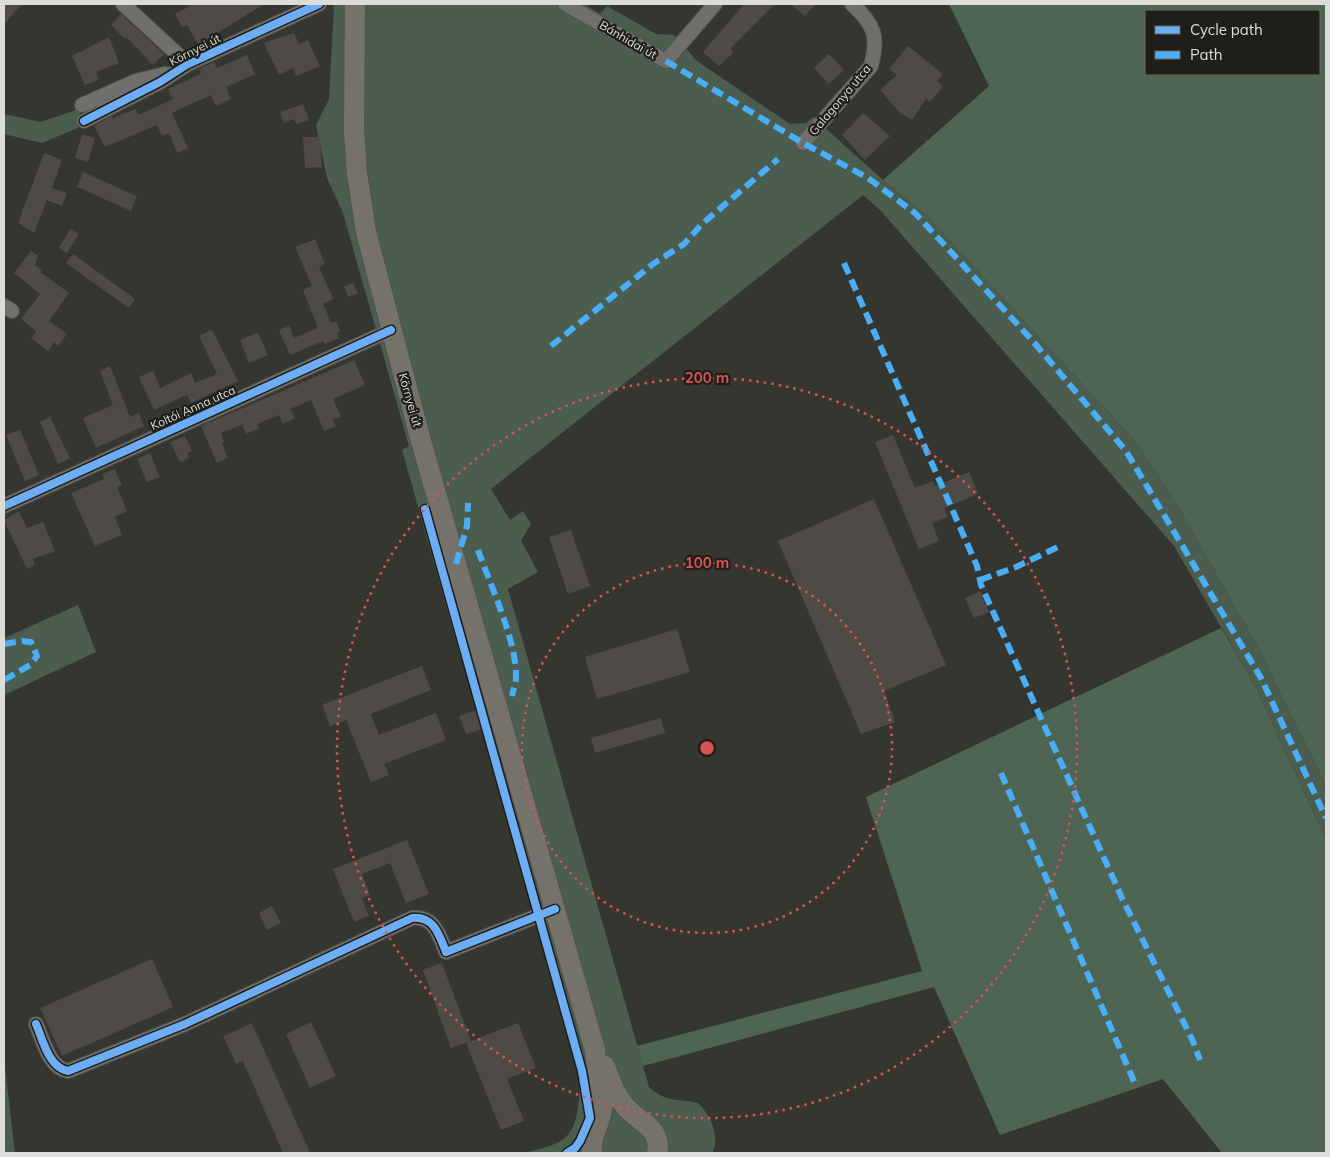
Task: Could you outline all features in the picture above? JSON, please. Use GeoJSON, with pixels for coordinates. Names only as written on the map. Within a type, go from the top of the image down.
{"type":"FeatureCollection","features":[{"type":"Feature","properties":{"kind":"main road","name":"Környei út"},"geometry":{"type":"LineString","coordinates":[[355,4],[353,84],[357,173],[366,232],[421,441],[595,1050]]}},
{"type":"Feature","properties":{"kind":"main road"},"geometry":{"type":"LineString","coordinates":[[595,1050],[603,1060],[619,1099],[635,1116],[652,1129],[657,1139],[657,1153]]}},
{"type":"Feature","properties":{"kind":"main road"},"geometry":{"type":"LineString","coordinates":[[592,1153],[593,1138],[601,1118],[602,1098],[595,1050]]}},
{"type":"Feature","properties":{"kind":"main road"},"geometry":{"type":"LineString","coordinates":[[597,1129],[614,1116],[625,1114],[635,1116]]}},
{"type":"Feature","properties":{"kind":"street"},"geometry":{"type":"LineString","coordinates":[[123,4],[188,64]]}},
{"type":"Feature","properties":{"kind":"street","name":"Környei út"},"geometry":{"type":"LineString","coordinates":[[84,121],[188,64],[319,4]]}},
{"type":"Feature","properties":{"kind":"street","name":"Bánhidai út"},"geometry":{"type":"LineString","coordinates":[[564,4],[666,61],[715,4]]}},
{"type":"Feature","properties":{"kind":"street","name":"Galagonya utca"},"geometry":{"type":"LineString","coordinates":[[803,143],[871,66],[875,34],[871,25],[852,4]]}},
{"type":"Feature","properties":{"kind":"street","name":"Környei út"},"geometry":{"type":"LineString","coordinates":[[82,105],[136,81],[154,75],[173,73]]}},
{"type":"Feature","properties":{"kind":"street","name":"Koltói Anna utca"},"geometry":{"type":"LineString","coordinates":[[4,506],[391,330]]}},
{"type":"Feature","properties":{"kind":"street"},"geometry":{"type":"LineString","coordinates":[[36,1024],[54,1064],[61,1070],[68,1071],[185,1024],[412,918],[425,918],[434,924],[446,952],[555,909]]}},
{"type":"Feature","properties":{"kind":"green space"},"geometry":{"type":"Polygon","coordinates":[[[334,4],[584,4],[600,14],[607,6],[656,34],[674,35],[697,61],[790,124],[806,123],[813,117],[883,180],[928,217],[1136,442],[1175,501],[1255,642],[1326,785],[1326,840],[1255,686],[1174,546],[881,211],[863,195],[491,489],[510,520],[523,511],[531,524],[521,541],[538,572],[508,589],[649,1087],[666,1098],[698,1103],[707,1113],[715,1133],[712,1153],[525,1153],[557,1143],[566,1137],[571,1130],[577,1115],[580,1071],[472,664],[467,656],[459,652],[402,450],[409,446],[343,213],[327,178],[316,125],[329,99],[334,4]]]}},
{"type":"Feature","properties":{"kind":"green space"},"geometry":{"type":"Polygon","coordinates":[[[949,4],[1326,4],[1326,785],[1255,642],[1175,501],[1136,442],[928,217],[883,180],[989,86],[949,4]]]}},
{"type":"Feature","properties":{"kind":"green space"},"geometry":{"type":"Polygon","coordinates":[[[79,109],[81,117],[78,128],[42,143],[4,134],[4,114],[41,122],[79,109]]]}},
{"type":"Feature","properties":{"kind":"green space"},"geometry":{"type":"Polygon","coordinates":[[[78,605],[96,652],[4,695],[4,638],[78,605]]]}},
{"type":"Feature","properties":{"kind":"green space"},"geometry":{"type":"Polygon","coordinates":[[[1221,628],[1255,686],[1326,840],[1326,1153],[1222,1153],[1163,1079],[1000,1135],[934,987],[643,1066],[637,1046],[922,971],[866,797],[1221,628]]]}},
{"type":"Feature","properties":{"kind":"green space"},"geometry":{"type":"Polygon","coordinates":[[[4,1060],[15,1153],[4,1153],[4,1060]]]}},
{"type":"Feature","properties":{"kind":"building"},"geometry":{"type":"Polygon","coordinates":[[[4,4],[22,4],[4,24],[4,4]]]}},
{"type":"Feature","properties":{"kind":"building"},"geometry":{"type":"Polygon","coordinates":[[[194,4],[264,4],[198,45],[187,25],[182,28],[175,14],[194,4]]]}},
{"type":"Feature","properties":{"kind":"building"},"geometry":{"type":"Polygon","coordinates":[[[744,4],[775,4],[731,48],[733,53],[719,66],[703,52],[744,4]]]}},
{"type":"Feature","properties":{"kind":"building"},"geometry":{"type":"Polygon","coordinates":[[[790,4],[816,4],[805,16],[790,4]]]}},
{"type":"Feature","properties":{"kind":"building"},"geometry":{"type":"Polygon","coordinates":[[[121,14],[164,54],[153,65],[127,38],[125,39],[111,25],[121,14]]]}},
{"type":"Feature","properties":{"kind":"building"},"geometry":{"type":"Polygon","coordinates":[[[294,33],[299,44],[308,40],[320,66],[296,76],[293,68],[279,75],[264,43],[294,33]]]}},
{"type":"Feature","properties":{"kind":"building"},"geometry":{"type":"Polygon","coordinates":[[[109,37],[119,63],[96,72],[99,79],[85,85],[72,56],[109,37]]]}},
{"type":"Feature","properties":{"kind":"building"},"geometry":{"type":"Polygon","coordinates":[[[908,46],[943,74],[937,81],[943,86],[930,102],[926,99],[912,120],[900,113],[880,90],[897,75],[889,69],[908,46]]]}},
{"type":"Feature","properties":{"kind":"building"},"geometry":{"type":"Polygon","coordinates":[[[829,54],[844,70],[829,84],[814,68],[829,54]]]}},
{"type":"Feature","properties":{"kind":"building"},"geometry":{"type":"Polygon","coordinates":[[[247,55],[255,74],[226,87],[231,99],[216,106],[211,95],[172,113],[188,148],[177,153],[169,133],[162,136],[157,125],[105,147],[94,126],[112,116],[113,118],[136,109],[138,115],[173,99],[168,89],[201,74],[199,69],[214,62],[217,68],[247,55]]]}},
{"type":"Feature","properties":{"kind":"building"},"geometry":{"type":"Polygon","coordinates":[[[303,104],[309,120],[296,124],[294,119],[284,123],[280,112],[303,104]]]}},
{"type":"Feature","properties":{"kind":"building"},"geometry":{"type":"Polygon","coordinates":[[[863,113],[890,136],[865,160],[842,135],[863,113]]]}},
{"type":"Feature","properties":{"kind":"building"},"geometry":{"type":"Polygon","coordinates":[[[82,134],[95,138],[88,162],[75,158],[82,134]]]}},
{"type":"Feature","properties":{"kind":"building"},"geometry":{"type":"Polygon","coordinates":[[[303,137],[320,137],[322,167],[305,168],[303,137]]]}},
{"type":"Feature","properties":{"kind":"building"},"geometry":{"type":"Polygon","coordinates":[[[44,153],[62,160],[52,188],[67,193],[62,206],[47,200],[34,233],[18,223],[44,153]]]}},
{"type":"Feature","properties":{"kind":"building"},"geometry":{"type":"Polygon","coordinates":[[[83,172],[137,196],[131,211],[77,187],[83,172]]]}},
{"type":"Feature","properties":{"kind":"building"},"geometry":{"type":"Polygon","coordinates":[[[70,229],[79,234],[67,253],[59,248],[70,229]]]}},
{"type":"Feature","properties":{"kind":"building"},"geometry":{"type":"Polygon","coordinates":[[[315,239],[325,264],[319,267],[333,299],[323,304],[331,323],[336,321],[340,331],[337,333],[339,338],[325,344],[323,341],[290,355],[279,330],[289,326],[294,338],[318,328],[303,290],[312,286],[295,247],[315,239]]]}},
{"type":"Feature","properties":{"kind":"building"},"geometry":{"type":"Polygon","coordinates":[[[31,251],[38,256],[35,265],[42,270],[40,272],[69,293],[49,321],[67,334],[58,346],[54,342],[48,351],[31,338],[36,331],[21,319],[40,294],[14,273],[31,251]]]}},
{"type":"Feature","properties":{"kind":"building"},"geometry":{"type":"Polygon","coordinates":[[[73,254],[135,299],[129,308],[66,263],[73,254]]]}},
{"type":"Feature","properties":{"kind":"building"},"geometry":{"type":"Polygon","coordinates":[[[353,283],[358,293],[348,297],[344,287],[353,283]]]}},
{"type":"Feature","properties":{"kind":"building"},"geometry":{"type":"Polygon","coordinates":[[[212,330],[238,381],[191,403],[187,395],[154,410],[139,377],[153,371],[160,388],[191,373],[195,383],[217,374],[199,336],[212,330]]]}},
{"type":"Feature","properties":{"kind":"building"},"geometry":{"type":"Polygon","coordinates":[[[258,332],[268,355],[249,363],[240,340],[258,332]]]}},
{"type":"Feature","properties":{"kind":"building"},"geometry":{"type":"Polygon","coordinates":[[[354,360],[365,385],[333,399],[341,417],[333,420],[336,426],[324,431],[311,400],[290,409],[295,418],[283,424],[279,415],[257,424],[259,428],[246,434],[242,425],[221,433],[224,442],[222,443],[228,458],[217,463],[201,426],[354,360]]]}},
{"type":"Feature","properties":{"kind":"building"},"geometry":{"type":"Polygon","coordinates":[[[110,366],[130,417],[139,413],[144,426],[96,448],[83,418],[113,405],[100,371],[110,366]]]}},
{"type":"Feature","properties":{"kind":"building"},"geometry":{"type":"Polygon","coordinates":[[[50,417],[70,458],[58,464],[40,422],[50,417]]]}},
{"type":"Feature","properties":{"kind":"building"},"geometry":{"type":"Polygon","coordinates":[[[20,430],[39,475],[25,481],[6,435],[20,430]]]}},
{"type":"Feature","properties":{"kind":"building"},"geometry":{"type":"Polygon","coordinates":[[[893,435],[915,488],[933,481],[935,486],[969,472],[978,494],[944,508],[948,517],[932,523],[939,541],[919,549],[875,442],[893,435]]]}},
{"type":"Feature","properties":{"kind":"building"},"geometry":{"type":"Polygon","coordinates":[[[185,436],[192,451],[187,453],[189,458],[180,462],[170,442],[185,436]]]}},
{"type":"Feature","properties":{"kind":"building"},"geometry":{"type":"Polygon","coordinates":[[[150,453],[160,477],[147,482],[137,459],[150,453]]]}},
{"type":"Feature","properties":{"kind":"building"},"geometry":{"type":"Polygon","coordinates":[[[115,469],[122,485],[117,487],[127,511],[115,517],[122,535],[95,546],[71,493],[104,479],[102,474],[115,469]]]}},
{"type":"Feature","properties":{"kind":"building"},"geometry":{"type":"Polygon","coordinates":[[[874,499],[946,665],[884,691],[895,722],[861,734],[778,541],[874,499]]]}},
{"type":"Feature","properties":{"kind":"building"},"geometry":{"type":"Polygon","coordinates":[[[19,511],[27,528],[43,522],[55,551],[33,559],[35,565],[27,569],[4,520],[19,511]]]}},
{"type":"Feature","properties":{"kind":"building"},"geometry":{"type":"Polygon","coordinates":[[[571,530],[590,586],[568,594],[549,537],[571,530]]]}},
{"type":"Feature","properties":{"kind":"building"},"geometry":{"type":"Polygon","coordinates":[[[980,591],[989,612],[974,618],[965,598],[980,591]]]}},
{"type":"Feature","properties":{"kind":"building"},"geometry":{"type":"Polygon","coordinates":[[[677,629],[690,672],[597,699],[585,657],[677,629]]]}},
{"type":"Feature","properties":{"kind":"building"},"geometry":{"type":"Polygon","coordinates":[[[422,666],[431,690],[371,714],[379,735],[436,713],[446,740],[384,764],[389,775],[371,782],[346,720],[330,726],[322,705],[422,666]]]}},
{"type":"Feature","properties":{"kind":"building"},"geometry":{"type":"Polygon","coordinates":[[[480,709],[486,728],[466,734],[459,716],[480,709]]]}},
{"type":"Feature","properties":{"kind":"building"},"geometry":{"type":"Polygon","coordinates":[[[661,718],[665,733],[595,753],[591,738],[661,718]]]}},
{"type":"Feature","properties":{"kind":"building"},"geometry":{"type":"Polygon","coordinates":[[[407,840],[429,894],[406,903],[390,863],[362,874],[370,895],[362,898],[369,916],[354,922],[333,869],[407,840]]]}},
{"type":"Feature","properties":{"kind":"building"},"geometry":{"type":"Polygon","coordinates":[[[272,906],[281,923],[267,930],[259,913],[272,906]]]}},
{"type":"Feature","properties":{"kind":"building"},"geometry":{"type":"Polygon","coordinates":[[[152,959],[173,1007],[62,1056],[40,1008],[152,959]]]}},
{"type":"Feature","properties":{"kind":"building"},"geometry":{"type":"Polygon","coordinates":[[[442,963],[471,1041],[451,1048],[423,970],[442,963]]]}},
{"type":"Feature","properties":{"kind":"building"},"geometry":{"type":"Polygon","coordinates":[[[311,1022],[336,1076],[310,1088],[286,1034],[311,1022]]]}},
{"type":"Feature","properties":{"kind":"building"},"geometry":{"type":"Polygon","coordinates":[[[252,1023],[310,1153],[283,1153],[243,1061],[236,1064],[223,1036],[252,1023]]]}},
{"type":"Feature","properties":{"kind":"building"},"geometry":{"type":"Polygon","coordinates":[[[518,1023],[536,1068],[507,1079],[524,1121],[501,1130],[466,1043],[518,1023]]]}},
{"type":"Feature","properties":{"kind":"marked path"},"geometry":{"type":"LineString","coordinates":[[666,61],[803,143],[868,178],[915,213],[1031,339],[1126,451],[1261,678],[1326,818]]}},
{"type":"Feature","properties":{"kind":"marked path"},"geometry":{"type":"LineString","coordinates":[[551,346],[653,264],[684,244],[702,224],[778,159]]}},
{"type":"Feature","properties":{"kind":"marked path"},"geometry":{"type":"LineString","coordinates":[[844,263],[977,566],[981,585],[1122,898],[1192,1039],[1200,1060]]}},
{"type":"Feature","properties":{"kind":"marked path"},"geometry":{"type":"LineString","coordinates":[[456,564],[467,526],[468,503]]}},
{"type":"Feature","properties":{"kind":"marked path"},"geometry":{"type":"LineString","coordinates":[[980,580],[1016,567],[1062,545]]}},
{"type":"Feature","properties":{"kind":"marked path"},"geometry":{"type":"LineString","coordinates":[[478,550],[508,630],[512,647],[516,677],[512,696]]}},
{"type":"Feature","properties":{"kind":"marked path"},"geometry":{"type":"LineString","coordinates":[[4,644],[22,641],[31,642],[37,656],[30,665],[4,680]]}},
{"type":"Feature","properties":{"kind":"marked path"},"geometry":{"type":"LineString","coordinates":[[1001,773],[1136,1086]]}},
{"type":"Feature","properties":{"kind":"cycle path"},"geometry":{"type":"LineString","coordinates":[[84,121],[160,82],[188,64],[319,4]]}},
{"type":"Feature","properties":{"kind":"cycle path"},"geometry":{"type":"LineString","coordinates":[[4,506],[391,330]]}},
{"type":"Feature","properties":{"kind":"cycle path"},"geometry":{"type":"LineString","coordinates":[[425,509],[582,1071],[590,1118],[580,1141],[575,1148],[567,1153]]}},
{"type":"Feature","properties":{"kind":"cycle path"},"geometry":{"type":"LineString","coordinates":[[36,1024],[51,1059],[61,1069],[68,1071],[185,1024],[412,918],[419,918],[431,923],[438,933],[446,952],[555,909]]}}]}
